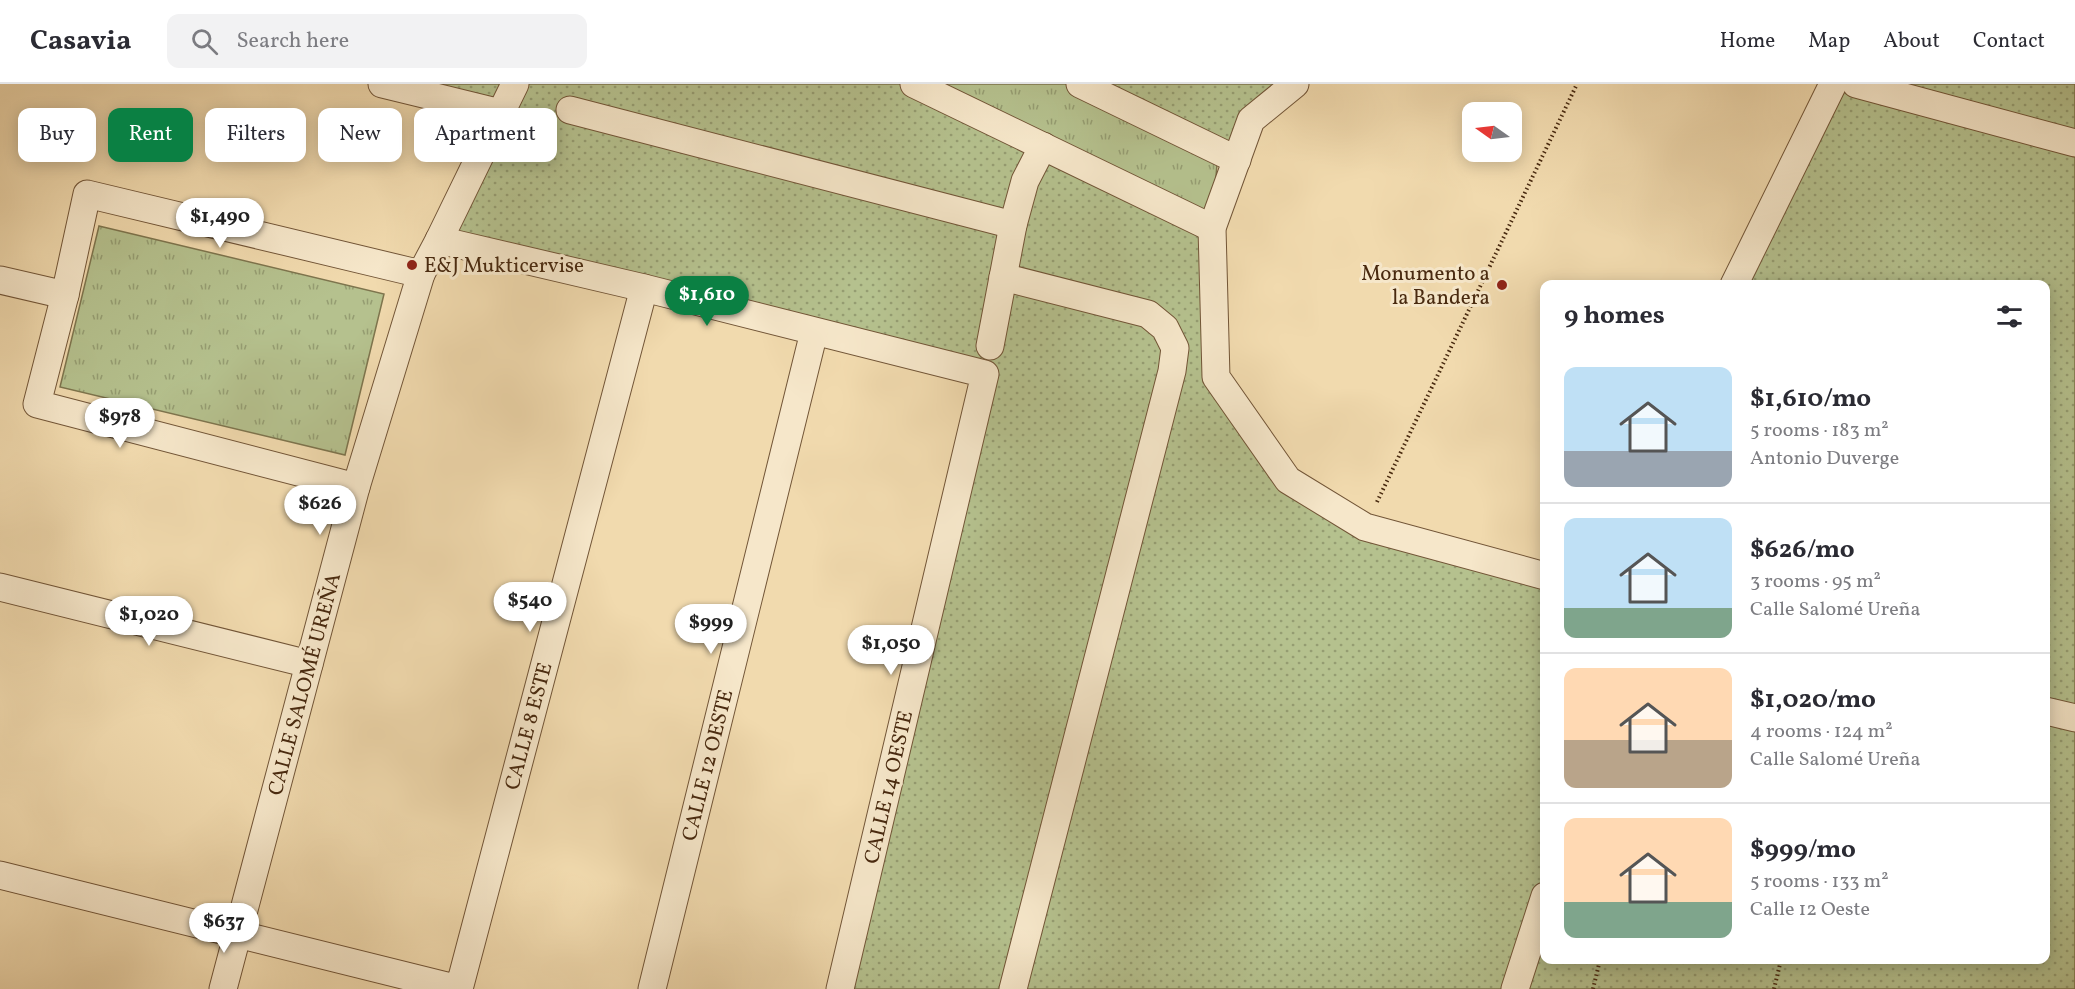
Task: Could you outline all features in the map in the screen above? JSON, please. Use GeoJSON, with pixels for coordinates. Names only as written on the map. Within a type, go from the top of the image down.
{"type":"FeatureCollection","features":[{"type":"Feature","properties":{"kind":"street"},"geometry":{"type":"LineString","coordinates":[[382,84],[480,108]]}},
{"type":"Feature","properties":{"kind":"street","name":"CALLE SALOMÉ UREÑA"},"geometry":{"type":"LineString","coordinates":[[503,108],[515,84]]}},
{"type":"Feature","properties":{"kind":"street"},"geometry":{"type":"LineString","coordinates":[[915,84],[1212,228]]}},
{"type":"Feature","properties":{"kind":"street"},"geometry":{"type":"LineString","coordinates":[[1080,84],[1237,160]]}},
{"type":"Feature","properties":{"kind":"street"},"geometry":{"type":"LineString","coordinates":[[1295,84],[1251,120],[1212,228],[1216,377],[1287,480],[1365,527],[1540,575]]}},
{"type":"Feature","properties":{"kind":"street"},"geometry":{"type":"LineString","coordinates":[[1736,280],[1833,84]]}},
{"type":"Feature","properties":{"kind":"street"},"geometry":{"type":"LineString","coordinates":[[1856,84],[2075,143]]}},
{"type":"Feature","properties":{"kind":"street"},"geometry":{"type":"LineString","coordinates":[[570,110],[1013,225]]}},
{"type":"Feature","properties":{"kind":"street"},"geometry":{"type":"LineString","coordinates":[[990,346],[1013,225],[1025,181],[1043,146]]}},
{"type":"Feature","properties":{"kind":"street","name":"CALLE SALOMÉ UREÑA"},"geometry":{"type":"LineString","coordinates":[[223,989],[356,487],[421,274],[477,162]]}},
{"type":"Feature","properties":{"kind":"street"},"geometry":{"type":"LineString","coordinates":[[356,487],[37,404],[87,194],[421,274]]}},
{"type":"Feature","properties":{"kind":"street"},"geometry":{"type":"LineString","coordinates":[[439,240],[644,288],[814,332]]}},
{"type":"Feature","properties":{"kind":"street"},"geometry":{"type":"LineString","coordinates":[[1004,277],[1148,314],[1165,328],[1175,348],[1172,372],[1013,989]]}},
{"type":"Feature","properties":{"kind":"street"},"geometry":{"type":"LineString","coordinates":[[0,280],[64,296]]}},
{"type":"Feature","properties":{"kind":"street","name":"CALLE 8 ESTE"},"geometry":{"type":"LineString","coordinates":[[459,989],[644,288]]}},
{"type":"Feature","properties":{"kind":"street","name":"CALLE 14 OESTE"},"geometry":{"type":"LineString","coordinates":[[814,332],[985,374],[840,989]]}},
{"type":"Feature","properties":{"kind":"street","name":"CALLE 12 OESTE"},"geometry":{"type":"LineString","coordinates":[[652,989],[814,332]]}},
{"type":"Feature","properties":{"kind":"street"},"geometry":{"type":"LineString","coordinates":[[0,587],[309,664]]}},
{"type":"Feature","properties":{"kind":"street"},"geometry":{"type":"LineString","coordinates":[[2050,712],[2075,718]]}},
{"type":"Feature","properties":{"kind":"street"},"geometry":{"type":"LineString","coordinates":[[0,875],[459,989]]}},
{"type":"Feature","properties":{"kind":"street"},"geometry":{"type":"LineString","coordinates":[[1515,989],[1540,912]]}},
{"type":"Feature","properties":{"kind":"path"},"geometry":{"type":"LineString","coordinates":[[1365,527],[1577,84]]}},
{"type":"Feature","properties":{"kind":"path"},"geometry":{"type":"LineString","coordinates":[[1593,989],[1599,964]]}},
{"type":"Feature","properties":{"kind":"path"},"geometry":{"type":"LineString","coordinates":[[1774,989],[1780,964]]}},
{"type":"Feature","properties":{"kind":"green space"},"geometry":{"type":"Polygon","coordinates":[[[398,84],[915,84],[1212,228],[1216,377],[1287,480],[1365,527],[1540,575],[1540,964],[2050,964],[2050,714],[2075,721],[2075,989],[840,989],[984,374],[439,240],[476,162],[557,162],[557,108],[482,108],[398,84]]]}},
{"type":"Feature","properties":{"kind":"green space"},"geometry":{"type":"Polygon","coordinates":[[[914,84],[1080,84],[1218,151],[1212,228],[914,84]]]}},
{"type":"Feature","properties":{"kind":"green space"},"geometry":{"type":"Polygon","coordinates":[[[1080,84],[1297,84],[1218,151],[1080,84]]]}},
{"type":"Feature","properties":{"kind":"green space"},"geometry":{"type":"Polygon","coordinates":[[[1833,84],[2075,84],[2075,716],[2050,709],[2050,280],[1736,280],[1833,84]]]}},
{"type":"Feature","properties":{"kind":"green space"},"geometry":{"type":"Polygon","coordinates":[[[99,226],[384,294],[345,455],[60,387],[99,226]]]}},
{"type":"Feature","properties":{"kind":"place","name":"E&J Mukticervise"},"geometry":{"type":"Point","coordinates":[412,265]}},
{"type":"Feature","properties":{"kind":"place","name":"Monumento a la Bandera"},"geometry":{"type":"Point","coordinates":[1502,285]}}]}
